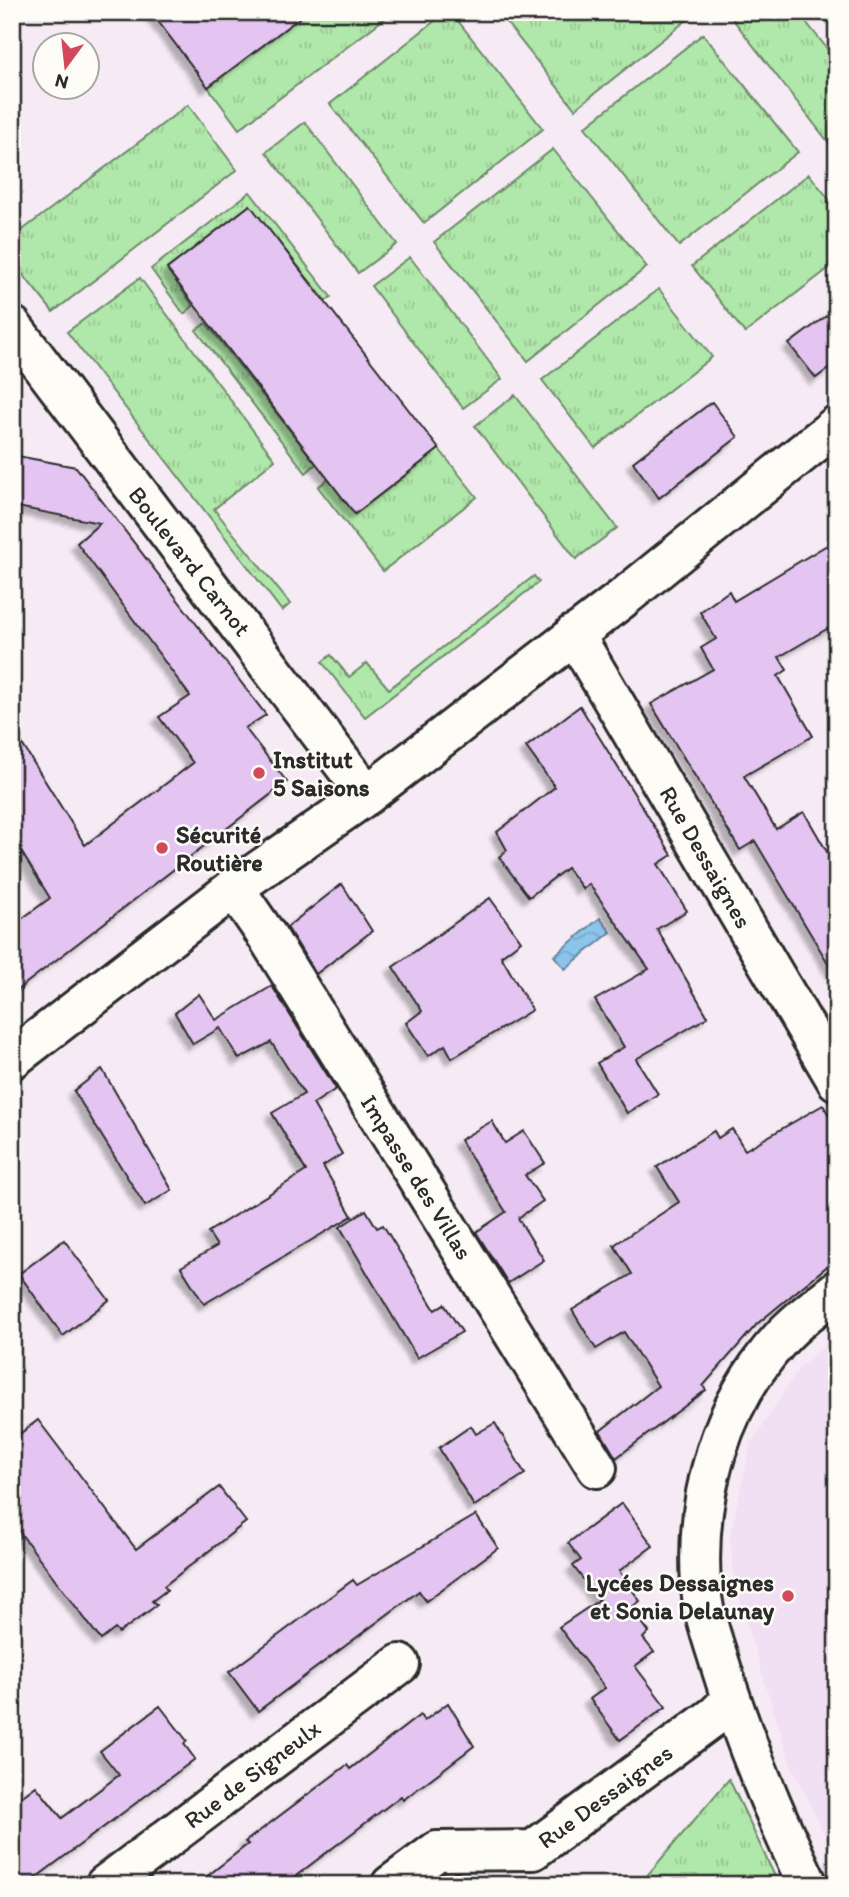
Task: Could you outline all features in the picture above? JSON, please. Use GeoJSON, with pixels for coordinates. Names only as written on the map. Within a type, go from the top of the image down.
{"type":"FeatureCollection","features":[{"type":"Feature","properties":{"kind":"street","name":"Boulevard Carnot"},"geometry":{"type":"LineString","coordinates":[[12,326],[367,795]]}},
{"type":"Feature","properties":{"kind":"street"},"geometry":{"type":"LineString","coordinates":[[12,1059],[234,888],[367,795],[837,425]]}},
{"type":"Feature","properties":{"kind":"street","name":"Rue Dessaignes"},"geometry":{"type":"LineString","coordinates":[[574,634],[837,1081]]}},
{"type":"Feature","properties":{"kind":"street","name":"Impasse des Villas"},"geometry":{"type":"LineString","coordinates":[[234,888],[267,936],[597,1468]]}},
{"type":"Feature","properties":{"kind":"street"},"geometry":{"type":"LineString","coordinates":[[808,1885],[769,1802],[731,1700],[701,1587],[701,1524],[713,1455],[735,1402],[758,1366],[781,1338],[837,1290]]}},
{"type":"Feature","properties":{"kind":"street","name":"Rue de Signeulx"},"geometry":{"type":"LineString","coordinates":[[105,1885],[400,1664]]}},
{"type":"Feature","properties":{"kind":"street","name":"Rue Dessaignes"},"geometry":{"type":"LineString","coordinates":[[391,1885],[438,1851],[533,1850],[716,1715],[731,1700]]}},
{"type":"Feature","properties":{"kind":"shaded area","name":"Lycées Dessaignes et Sonia Delaunay"},"geometry":{"type":"Polygon","coordinates":[[[837,1335],[837,1862],[789,1760],[744,1616],[734,1576],[730,1535],[751,1444],[799,1368],[837,1335]]]}},
{"type":"Feature","properties":{"kind":"green space"},"geometry":{"type":"Polygon","coordinates":[[[307,12],[393,12],[239,129],[208,87],[307,12]]]}},
{"type":"Feature","properties":{"kind":"green space"},"geometry":{"type":"Polygon","coordinates":[[[446,12],[451,12],[543,129],[424,223],[330,104],[446,12]]]}},
{"type":"Feature","properties":{"kind":"green space"},"geometry":{"type":"Polygon","coordinates":[[[498,12],[691,12],[693,15],[575,109],[498,12]]]}},
{"type":"Feature","properties":{"kind":"green space"},"geometry":{"type":"Polygon","coordinates":[[[737,12],[798,12],[837,61],[836,152],[731,17],[737,12]]]}},
{"type":"Feature","properties":{"kind":"green space"},"geometry":{"type":"Polygon","coordinates":[[[703,34],[798,152],[679,246],[585,127],[703,34]]]}},
{"type":"Feature","properties":{"kind":"green space"},"geometry":{"type":"Polygon","coordinates":[[[188,105],[237,170],[53,312],[12,261],[12,238],[188,105]]]}},
{"type":"Feature","properties":{"kind":"green space"},"geometry":{"type":"Polygon","coordinates":[[[305,122],[397,244],[358,273],[266,152],[305,122]]]}},
{"type":"Feature","properties":{"kind":"green space"},"geometry":{"type":"Polygon","coordinates":[[[553,149],[647,267],[528,361],[434,242],[553,149]]]}},
{"type":"Feature","properties":{"kind":"green space"},"geometry":{"type":"Polygon","coordinates":[[[809,174],[837,209],[837,262],[745,333],[692,266],[809,174]]]}},
{"type":"Feature","properties":{"kind":"green space"},"geometry":{"type":"Polygon","coordinates":[[[250,192],[331,297],[326,301],[250,206],[167,269],[193,306],[184,314],[151,269],[250,192]]]}},
{"type":"Feature","properties":{"kind":"green space"},"geometry":{"type":"Polygon","coordinates":[[[410,257],[502,379],[463,408],[371,286],[410,257]]]}},
{"type":"Feature","properties":{"kind":"green space"},"geometry":{"type":"Polygon","coordinates":[[[140,278],[275,460],[214,509],[290,604],[282,611],[67,332],[140,278]]]}},
{"type":"Feature","properties":{"kind":"green space"},"geometry":{"type":"Polygon","coordinates":[[[659,289],[712,357],[595,448],[542,380],[659,289]]]}},
{"type":"Feature","properties":{"kind":"green space"},"geometry":{"type":"Polygon","coordinates":[[[206,323],[316,464],[306,473],[196,330],[206,323]]]}},
{"type":"Feature","properties":{"kind":"green space"},"geometry":{"type":"Polygon","coordinates":[[[515,395],[617,528],[576,559],[475,426],[515,395]]]}},
{"type":"Feature","properties":{"kind":"green space"},"geometry":{"type":"Polygon","coordinates":[[[439,449],[477,497],[383,571],[318,487],[328,479],[355,514],[439,449]]]}},
{"type":"Feature","properties":{"kind":"green space"},"geometry":{"type":"Polygon","coordinates":[[[534,576],[539,582],[365,717],[322,662],[331,655],[349,677],[367,663],[389,689],[534,576]]]}},
{"type":"Feature","properties":{"kind":"green space"},"geometry":{"type":"Polygon","coordinates":[[[729,1779],[779,1885],[639,1885],[729,1779]]]}},
{"type":"Feature","properties":{"kind":"water"},"geometry":{"type":"Polygon","coordinates":[[[600,918],[611,932],[565,969],[554,956],[600,918]]]}},
{"type":"Feature","properties":{"kind":"building"},"geometry":{"type":"Polygon","coordinates":[[[151,12],[307,12],[208,87],[151,12]]]}},
{"type":"Feature","properties":{"kind":"building"},"geometry":{"type":"Polygon","coordinates":[[[250,205],[439,449],[355,514],[167,269],[250,205]]]}},
{"type":"Feature","properties":{"kind":"building"},"geometry":{"type":"Polygon","coordinates":[[[837,308],[837,362],[816,378],[789,344],[837,308]]]}},
{"type":"Feature","properties":{"kind":"building"},"geometry":{"type":"Polygon","coordinates":[[[712,402],[738,437],[659,498],[633,462],[712,402]]]}},
{"type":"Feature","properties":{"kind":"building"},"geometry":{"type":"Polygon","coordinates":[[[12,455],[76,467],[266,715],[245,728],[287,782],[12,994],[12,926],[50,898],[12,837],[12,728],[85,845],[193,763],[159,717],[190,696],[77,543],[100,523],[12,506],[12,455]]]}},
{"type":"Feature","properties":{"kind":"building"},"geometry":{"type":"Polygon","coordinates":[[[837,539],[837,623],[779,657],[787,670],[778,676],[813,736],[744,776],[776,829],[804,812],[837,869],[837,978],[755,841],[740,850],[651,704],[713,669],[701,648],[716,639],[700,612],[729,591],[734,601],[837,539]]]}},
{"type":"Feature","properties":{"kind":"building"},"geometry":{"type":"Polygon","coordinates":[[[580,706],[672,855],[658,864],[687,911],[657,929],[708,1017],[636,1059],[658,1094],[627,1113],[597,1063],[624,1047],[595,1000],[649,969],[589,884],[583,889],[567,868],[529,897],[499,857],[507,850],[497,832],[555,787],[526,747],[580,706]]]}},
{"type":"Feature","properties":{"kind":"building"},"geometry":{"type":"Polygon","coordinates":[[[342,884],[372,931],[316,974],[287,927],[342,884]]]}},
{"type":"Feature","properties":{"kind":"building"},"geometry":{"type":"Polygon","coordinates":[[[490,898],[521,941],[501,956],[532,1010],[452,1058],[445,1045],[428,1056],[406,1023],[422,1011],[393,967],[490,898]]]}},
{"type":"Feature","properties":{"kind":"building"},"geometry":{"type":"Polygon","coordinates":[[[272,986],[336,1089],[313,1104],[342,1154],[323,1166],[352,1216],[204,1304],[181,1267],[217,1246],[208,1232],[306,1171],[272,1113],[304,1094],[271,1042],[239,1059],[220,1028],[193,1044],[175,1013],[199,994],[216,1020],[272,986]]]}},
{"type":"Feature","properties":{"kind":"building"},"geometry":{"type":"Polygon","coordinates":[[[102,1069],[172,1190],[145,1206],[74,1091],[102,1069]]]}},
{"type":"Feature","properties":{"kind":"building"},"geometry":{"type":"Polygon","coordinates":[[[823,1105],[837,1129],[837,1258],[757,1324],[703,1386],[706,1390],[616,1458],[600,1431],[658,1386],[624,1332],[596,1349],[572,1310],[632,1274],[614,1245],[679,1202],[657,1167],[714,1131],[718,1138],[732,1129],[745,1150],[823,1105]]]}},
{"type":"Feature","properties":{"kind":"building"},"geometry":{"type":"Polygon","coordinates":[[[492,1121],[505,1143],[524,1131],[545,1163],[525,1175],[543,1201],[518,1218],[544,1260],[508,1283],[476,1232],[506,1212],[460,1140],[492,1121]]]}},
{"type":"Feature","properties":{"kind":"building"},"geometry":{"type":"Polygon","coordinates":[[[366,1210],[377,1228],[383,1225],[435,1310],[444,1304],[462,1332],[417,1358],[340,1227],[366,1210]]]}},
{"type":"Feature","properties":{"kind":"building"},"geometry":{"type":"Polygon","coordinates":[[[64,1240],[109,1300],[63,1336],[19,1274],[64,1240]]]}},
{"type":"Feature","properties":{"kind":"building"},"geometry":{"type":"Polygon","coordinates":[[[38,1420],[136,1549],[219,1487],[246,1522],[164,1586],[167,1590],[152,1601],[157,1605],[119,1633],[115,1629],[101,1640],[12,1522],[12,1440],[38,1420]]]}},
{"type":"Feature","properties":{"kind":"building"},"geometry":{"type":"Polygon","coordinates":[[[495,1423],[525,1474],[474,1506],[439,1448],[471,1426],[476,1434],[495,1423]]]}},
{"type":"Feature","properties":{"kind":"building"},"geometry":{"type":"Polygon","coordinates":[[[622,1503],[653,1546],[619,1571],[640,1601],[631,1608],[649,1632],[643,1638],[654,1652],[635,1666],[666,1707],[620,1740],[590,1699],[605,1688],[559,1627],[599,1600],[573,1566],[581,1560],[568,1543],[622,1503]]]}},
{"type":"Feature","properties":{"kind":"building"},"geometry":{"type":"Polygon","coordinates":[[[476,1515],[498,1548],[426,1601],[419,1591],[258,1711],[229,1672],[353,1580],[357,1585],[476,1515]]]}},
{"type":"Feature","properties":{"kind":"building"},"geometry":{"type":"Polygon","coordinates":[[[448,1703],[474,1746],[403,1800],[401,1796],[284,1885],[196,1885],[248,1844],[245,1842],[347,1765],[350,1769],[420,1715],[424,1721],[448,1703]]]}},
{"type":"Feature","properties":{"kind":"building"},"geometry":{"type":"Polygon","coordinates":[[[160,1706],[187,1741],[184,1744],[195,1759],[26,1885],[12,1885],[12,1804],[36,1786],[62,1818],[119,1775],[100,1751],[160,1706]]]}},
{"type":"Feature","properties":{"kind":"place","name":"Institut 5 Saisons"},"geometry":{"type":"Point","coordinates":[259,773]}},
{"type":"Feature","properties":{"kind":"place","name":"Sécurité Routière"},"geometry":{"type":"Point","coordinates":[162,848]}},
{"type":"Feature","properties":{"kind":"place","name":"Lycées Dessaignes et Sonia Delaunay"},"geometry":{"type":"Point","coordinates":[788,1596]}}]}
